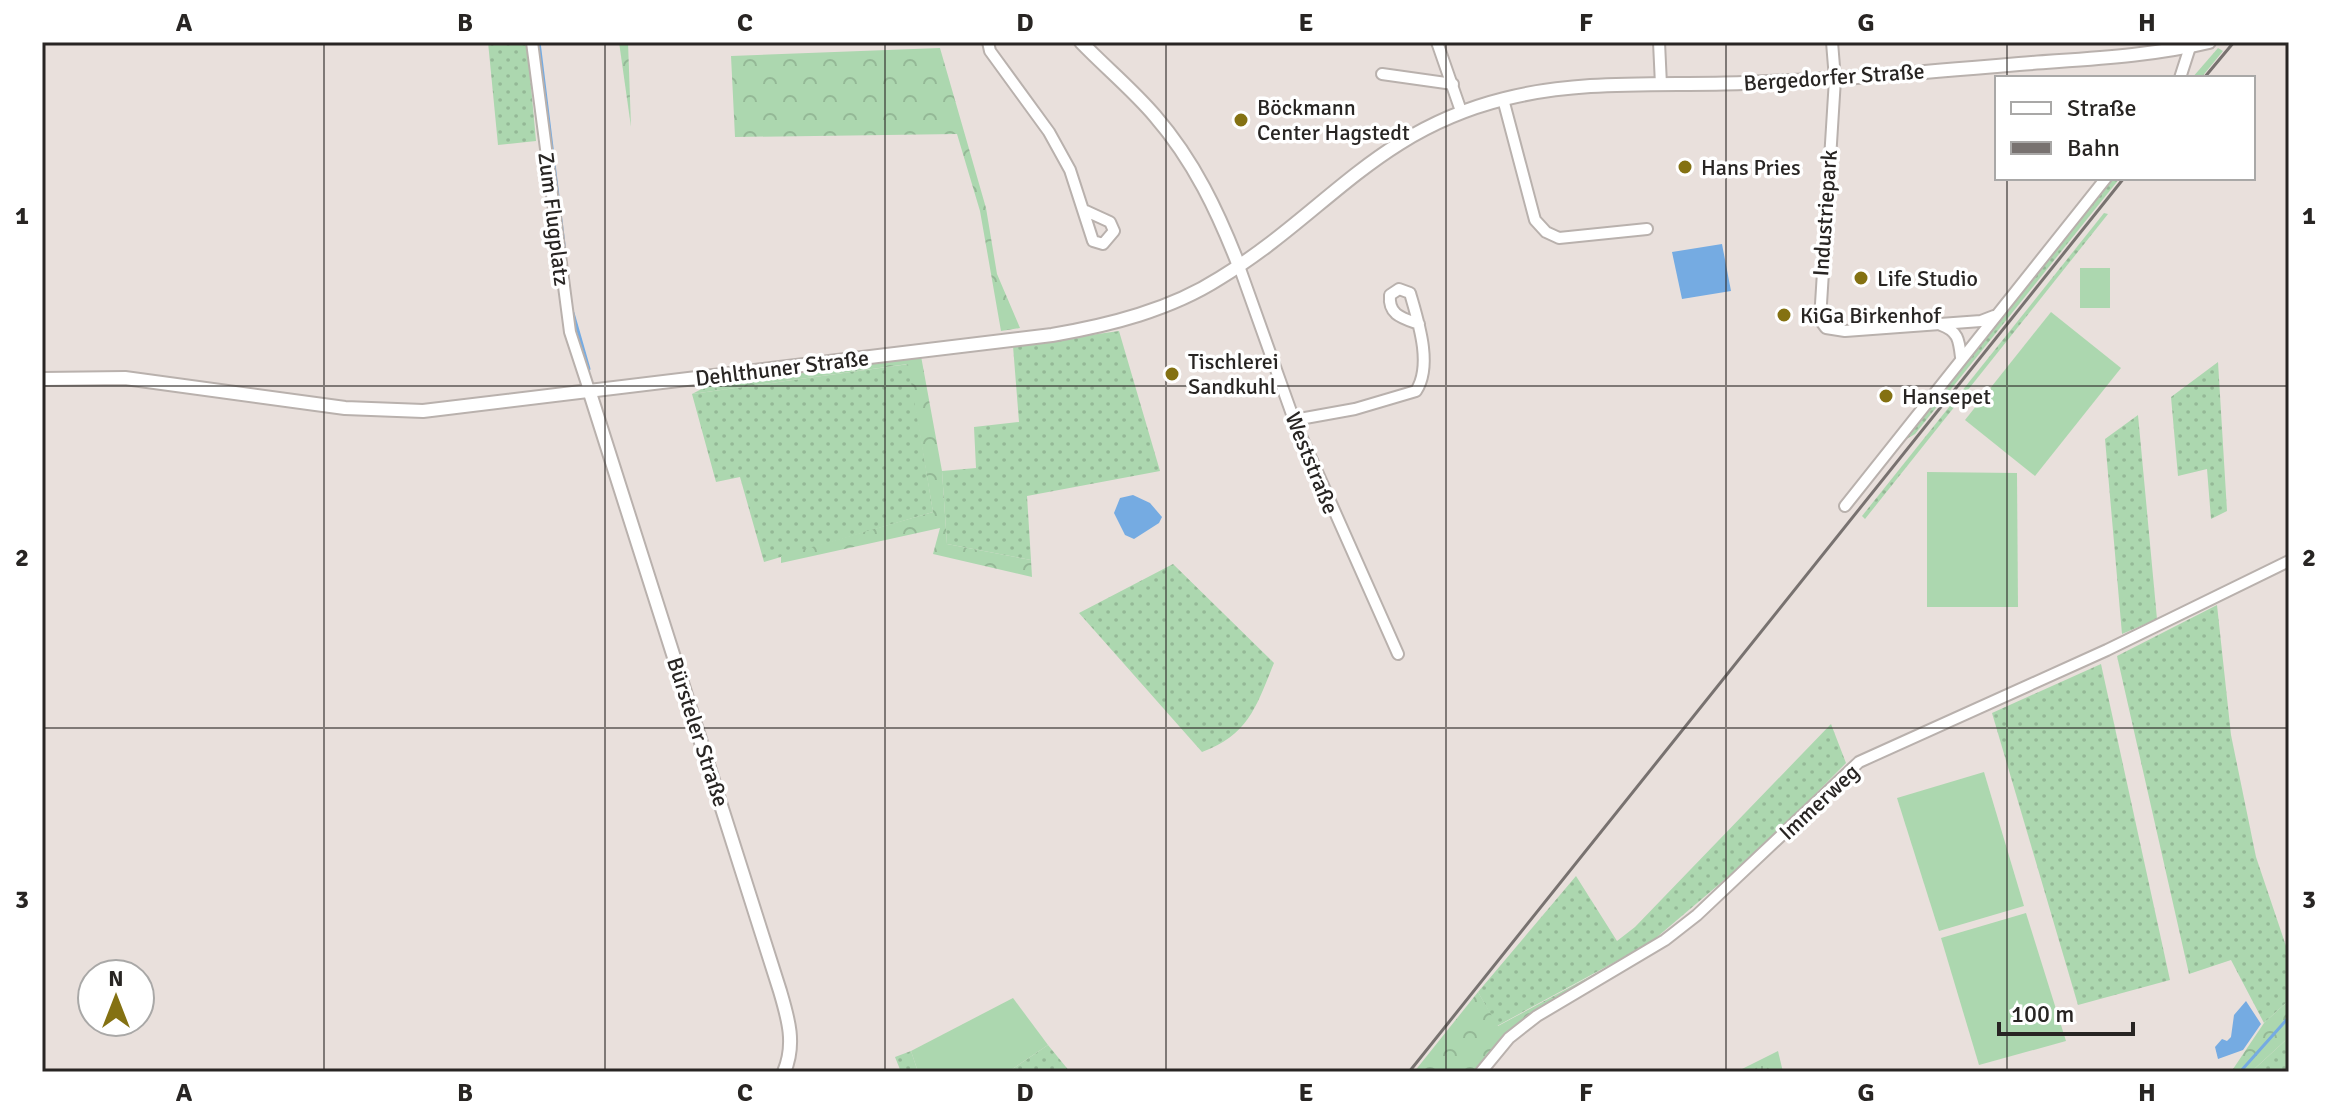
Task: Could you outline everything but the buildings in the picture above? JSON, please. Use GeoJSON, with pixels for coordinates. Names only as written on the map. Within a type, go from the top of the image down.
{"type":"FeatureCollection","features":[{"type":"Feature","properties":{"kind":"street","name":"Zum Flugplatz"},"geometry":{"type":"LineString","coordinates":[[532,42],[570,332],[590,393]]}},
{"type":"Feature","properties":{"kind":"street"},"geometry":{"type":"LineString","coordinates":[[988,42],[990,51],[1049,132],[1070,170],[1086,211]]}},
{"type":"Feature","properties":{"kind":"street"},"geometry":{"type":"LineString","coordinates":[[1081,42],[1155,115],[1188,159],[1211,198],[1239,266]]}},
{"type":"Feature","properties":{"kind":"street"},"geometry":{"type":"LineString","coordinates":[[1437,42],[1461,111]]}},
{"type":"Feature","properties":{"kind":"street"},"geometry":{"type":"LineString","coordinates":[[1659,42],[1661,85]]}},
{"type":"Feature","properties":{"kind":"street"},"geometry":{"type":"LineString","coordinates":[[1832,42],[1835,79]]}},
{"type":"Feature","properties":{"kind":"street","name":"Bergedorfer Straße"},"geometry":{"type":"LineString","coordinates":[[1461,111],[1503,99],[1575,87],[1835,79],[2121,56],[2209,42]]}},
{"type":"Feature","properties":{"kind":"street"},"geometry":{"type":"LineString","coordinates":[[2181,76],[2190,47]]}},
{"type":"Feature","properties":{"kind":"street"},"geometry":{"type":"LineString","coordinates":[[1382,74],[1453,84]]}},
{"type":"Feature","properties":{"kind":"street","name":"Industriepark"},"geometry":{"type":"LineString","coordinates":[[1835,79],[1820,320],[1833,331],[1981,321],[1994,316]]}},
{"type":"Feature","properties":{"kind":"street"},"geometry":{"type":"LineString","coordinates":[[1503,99],[1535,220],[1546,232],[1559,238],[1647,229]]}},
{"type":"Feature","properties":{"kind":"street","name":"Dehlthuner Straße"},"geometry":{"type":"LineString","coordinates":[[42,379],[125,378],[332,406],[401,411],[590,393],[1082,330],[1180,300],[1239,266],[1287,231],[1364,164],[1410,135],[1461,111]]}},
{"type":"Feature","properties":{"kind":"street"},"geometry":{"type":"LineString","coordinates":[[1845,506],[2104,180]]}},
{"type":"Feature","properties":{"kind":"street","name":"Weststraße"},"geometry":{"type":"LineString","coordinates":[[1239,266],[1294,420],[1398,654]]}},
{"type":"Feature","properties":{"kind":"street"},"geometry":{"type":"LineString","coordinates":[[1294,420],[1355,409],[1416,391],[1422,381],[1423,367],[1419,324]]}},
{"type":"Feature","properties":{"kind":"street"},"geometry":{"type":"LineString","coordinates":[[1937,324],[1952,329],[1959,338],[1961,357]]}},
{"type":"Feature","properties":{"kind":"street","name":"Bürsteler Straße"},"geometry":{"type":"LineString","coordinates":[[590,393],[790,1023],[790,1054],[784,1072]]}},
{"type":"Feature","properties":{"kind":"street","name":"Immerweg"},"geometry":{"type":"LineString","coordinates":[[1481,1072],[1509,1038],[1537,1016],[1665,940],[1697,915],[1859,762],[2107,650],[2289,561]]}},
{"type":"Feature","properties":{"kind":"green space"},"geometry":{"type":"Polygon","coordinates":[[[488,42],[527,42],[536,141],[498,145],[488,42]]]}},
{"type":"Feature","properties":{"kind":"green space"},"geometry":{"type":"Polygon","coordinates":[[[619,42],[628,42],[631,127],[619,42]]]}},
{"type":"Feature","properties":{"kind":"green space"},"geometry":{"type":"Polygon","coordinates":[[[940,48],[986,208],[997,274],[1020,328],[1001,331],[980,211],[957,134],[735,137],[731,56],[940,48]]]}},
{"type":"Feature","properties":{"kind":"green space"},"geometry":{"type":"Polygon","coordinates":[[[2218,48],[2223,51],[2203,76],[2194,76],[2218,48]]]}},
{"type":"Feature","properties":{"kind":"green space"},"geometry":{"type":"Polygon","coordinates":[[[2110,180],[2118,180],[1915,434],[1905,440],[2110,180]]]}},
{"type":"Feature","properties":{"kind":"green space"},"geometry":{"type":"Polygon","coordinates":[[[2104,213],[2108,214],[1865,519],[1862,516],[2104,213]]]}},
{"type":"Feature","properties":{"kind":"green space"},"geometry":{"type":"Polygon","coordinates":[[[2080,268],[2110,268],[2110,308],[2080,308],[2080,268]]]}},
{"type":"Feature","properties":{"kind":"green space"},"geometry":{"type":"Polygon","coordinates":[[[2051,312],[2121,368],[2035,476],[1965,420],[2051,312]]]}},
{"type":"Feature","properties":{"kind":"green space"},"geometry":{"type":"Polygon","coordinates":[[[1119,331],[1160,471],[1027,496],[1031,560],[947,544],[942,471],[976,468],[974,427],[1019,422],[1013,346],[1119,331]]]}},
{"type":"Feature","properties":{"kind":"green space"},"geometry":{"type":"Polygon","coordinates":[[[921,356],[942,471],[947,544],[1031,560],[1032,577],[933,554],[940,528],[781,563],[781,556],[933,512],[908,364],[692,394],[715,382],[921,356]]]}},
{"type":"Feature","properties":{"kind":"green space"},"geometry":{"type":"Polygon","coordinates":[[[2218,362],[2227,511],[2211,519],[2207,469],[2178,476],[2171,397],[2218,362]]]}},
{"type":"Feature","properties":{"kind":"green space"},"geometry":{"type":"Polygon","coordinates":[[[909,364],[933,512],[764,562],[740,477],[716,482],[692,394],[909,364]]]}},
{"type":"Feature","properties":{"kind":"green space"},"geometry":{"type":"Polygon","coordinates":[[[2138,415],[2157,619],[2122,634],[2105,439],[2138,415]]]}},
{"type":"Feature","properties":{"kind":"green space"},"geometry":{"type":"Polygon","coordinates":[[[1927,472],[2017,473],[2018,607],[1927,607],[1927,472]]]}},
{"type":"Feature","properties":{"kind":"green space"},"geometry":{"type":"Polygon","coordinates":[[[1173,564],[1274,663],[1256,706],[1241,728],[1218,745],[1202,752],[1079,613],[1173,564]]]}},
{"type":"Feature","properties":{"kind":"green space"},"geometry":{"type":"Polygon","coordinates":[[[2217,605],[2231,735],[2256,857],[2289,955],[2289,1000],[2264,1023],[2231,960],[2189,974],[2117,656],[2217,605]]]}},
{"type":"Feature","properties":{"kind":"green space"},"geometry":{"type":"Polygon","coordinates":[[[2101,664],[2170,980],[2078,1005],[1992,713],[2101,664]]]}},
{"type":"Feature","properties":{"kind":"green space"},"geometry":{"type":"Polygon","coordinates":[[[1831,724],[1846,763],[1763,847],[1650,943],[1497,1026],[1478,992],[1576,876],[1617,941],[1635,927],[1831,724]]]}},
{"type":"Feature","properties":{"kind":"green space"},"geometry":{"type":"Polygon","coordinates":[[[1984,772],[2024,906],[1939,931],[1897,798],[1984,772]]]}},
{"type":"Feature","properties":{"kind":"green space"},"geometry":{"type":"Polygon","coordinates":[[[2026,913],[2066,1041],[1979,1065],[1941,938],[2026,913]]]}},
{"type":"Feature","properties":{"kind":"green space"},"geometry":{"type":"Polygon","coordinates":[[[1626,957],[1509,1034],[1474,1072],[1414,1072],[1478,992],[1498,1026],[1626,957]]]}},
{"type":"Feature","properties":{"kind":"green space"},"geometry":{"type":"Polygon","coordinates":[[[1013,998],[1048,1045],[1008,1072],[918,1072],[911,1051],[1013,998]]]}},
{"type":"Feature","properties":{"kind":"green space"},"geometry":{"type":"Polygon","coordinates":[[[2289,1000],[2289,1037],[2251,1072],[2231,1072],[2264,1023],[2289,1000]]]}},
{"type":"Feature","properties":{"kind":"green space"},"geometry":{"type":"Polygon","coordinates":[[[2289,1037],[2289,1072],[2251,1072],[2289,1037]]]}},
{"type":"Feature","properties":{"kind":"green space"},"geometry":{"type":"Polygon","coordinates":[[[1048,1045],[1070,1072],[1008,1072],[1048,1045]]]}},
{"type":"Feature","properties":{"kind":"green space"},"geometry":{"type":"Polygon","coordinates":[[[911,1051],[918,1072],[901,1072],[895,1057],[911,1051]]]}},
{"type":"Feature","properties":{"kind":"green space"},"geometry":{"type":"Polygon","coordinates":[[[1778,1051],[1783,1072],[1736,1072],[1778,1051]]]}},
{"type":"Feature","properties":{"kind":"water"},"geometry":{"type":"Polygon","coordinates":[[[1722,244],[1731,291],[1682,299],[1672,252],[1722,244]]]}},
{"type":"Feature","properties":{"kind":"water"},"geometry":{"type":"Polygon","coordinates":[[[1133,495],[1150,503],[1162,517],[1159,523],[1134,539],[1125,535],[1114,513],[1120,498],[1133,495]]]}},
{"type":"Feature","properties":{"kind":"water"},"geometry":{"type":"Polygon","coordinates":[[[2246,1001],[2261,1024],[2243,1050],[2218,1059],[2215,1047],[2222,1039],[2227,1041],[2231,1037],[2234,1015],[2246,1001]]]}},
{"type":"Feature","properties":{"kind":"waterway"},"geometry":{"type":"LineString","coordinates":[[539,42],[565,253]]}},
{"type":"Feature","properties":{"kind":"waterway"},"geometry":{"type":"LineString","coordinates":[[573,313],[589,369]]}},
{"type":"Feature","properties":{"kind":"waterway"},"geometry":{"type":"LineString","coordinates":[[2240,1072],[2289,1017]]}},
{"type":"Feature","properties":{"kind":"railway"},"geometry":{"type":"LineString","coordinates":[[2206,76],[2234,42]]}},
{"type":"Feature","properties":{"kind":"railway"},"geometry":{"type":"LineString","coordinates":[[1409,1072],[2122,180]]}},
{"type":"Feature","properties":{"kind":"place","name":"Böckmann Center Hagstedt"},"geometry":{"type":"Point","coordinates":[1241,120]}},
{"type":"Feature","properties":{"kind":"place","name":"Hans Pries"},"geometry":{"type":"Point","coordinates":[1685,167]}},
{"type":"Feature","properties":{"kind":"place","name":"Life Studio"},"geometry":{"type":"Point","coordinates":[1861,278]}},
{"type":"Feature","properties":{"kind":"place","name":"KiGa Birkenhof"},"geometry":{"type":"Point","coordinates":[1784,315]}},
{"type":"Feature","properties":{"kind":"place","name":"Tischlerei Sandkuhl"},"geometry":{"type":"Point","coordinates":[1172,374]}},
{"type":"Feature","properties":{"kind":"place","name":"Hansepet"},"geometry":{"type":"Point","coordinates":[1886,396]}}]}
